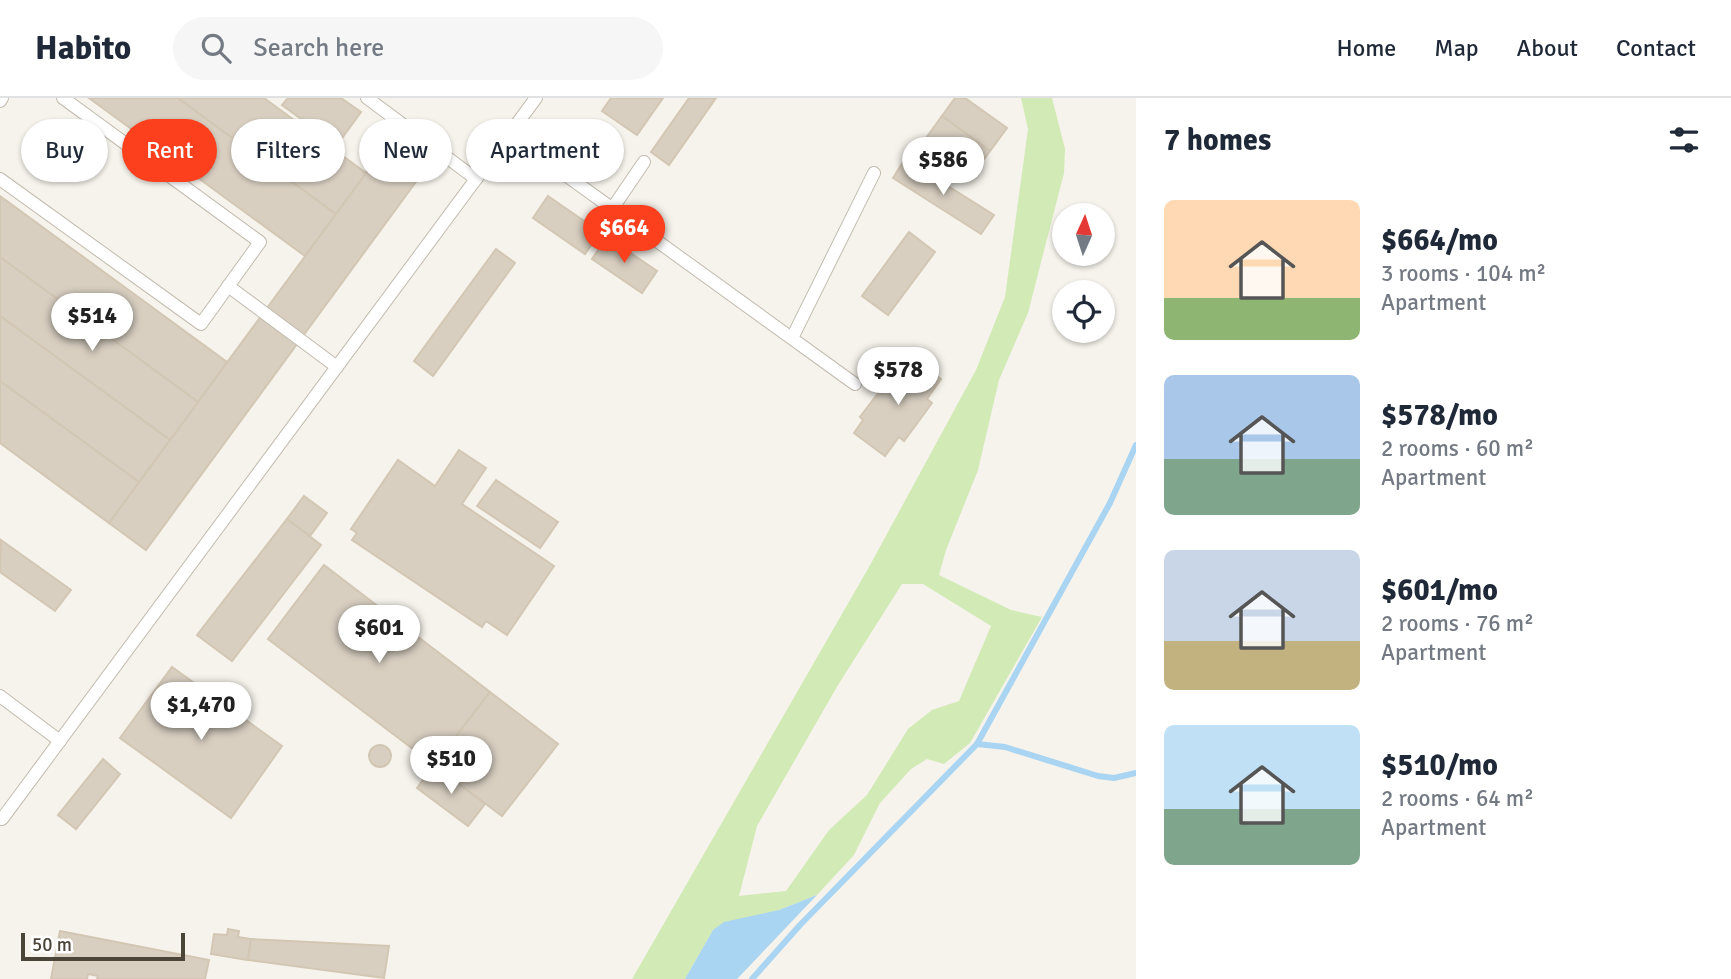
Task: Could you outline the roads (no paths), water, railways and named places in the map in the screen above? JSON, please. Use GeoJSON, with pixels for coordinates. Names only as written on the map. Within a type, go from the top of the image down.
{"type":"FeatureCollection","features":[{"type":"Feature","properties":{"kind":"lane"},"geometry":{"type":"LineString","coordinates":[[0,179],[201,324],[260,242],[63,98]]}},
{"type":"Feature","properties":{"kind":"lane"},"geometry":{"type":"LineString","coordinates":[[367,98],[466,172]]}},
{"type":"Feature","properties":{"kind":"lane"},"geometry":{"type":"LineString","coordinates":[[520,119],[536,98]]}},
{"type":"Feature","properties":{"kind":"lane"},"geometry":{"type":"LineString","coordinates":[[612,209],[644,162]]}},
{"type":"Feature","properties":{"kind":"lane"},"geometry":{"type":"LineString","coordinates":[[792,338],[874,173]]}},
{"type":"Feature","properties":{"kind":"lane"},"geometry":{"type":"LineString","coordinates":[[2,819],[474,182]]}},
{"type":"Feature","properties":{"kind":"lane"},"geometry":{"type":"LineString","coordinates":[[575,182],[855,384]]}},
{"type":"Feature","properties":{"kind":"lane"},"geometry":{"type":"LineString","coordinates":[[228,286],[337,367]]}},
{"type":"Feature","properties":{"kind":"lane"},"geometry":{"type":"LineString","coordinates":[[0,696],[60,741]]}},
{"type":"Feature","properties":{"kind":"water"},"geometry":{"type":"Polygon","coordinates":[[[817,895],[737,979],[685,979],[713,930],[724,922],[779,910],[817,895]]]}},
{"type":"Feature","properties":{"kind":"waterway"},"geometry":{"type":"LineString","coordinates":[[752,979],[800,925],[977,744],[1110,503],[1136,445]]}},
{"type":"Feature","properties":{"kind":"waterway"},"geometry":{"type":"LineString","coordinates":[[977,744],[1005,747],[1098,776],[1114,778],[1136,773]]}}]}
